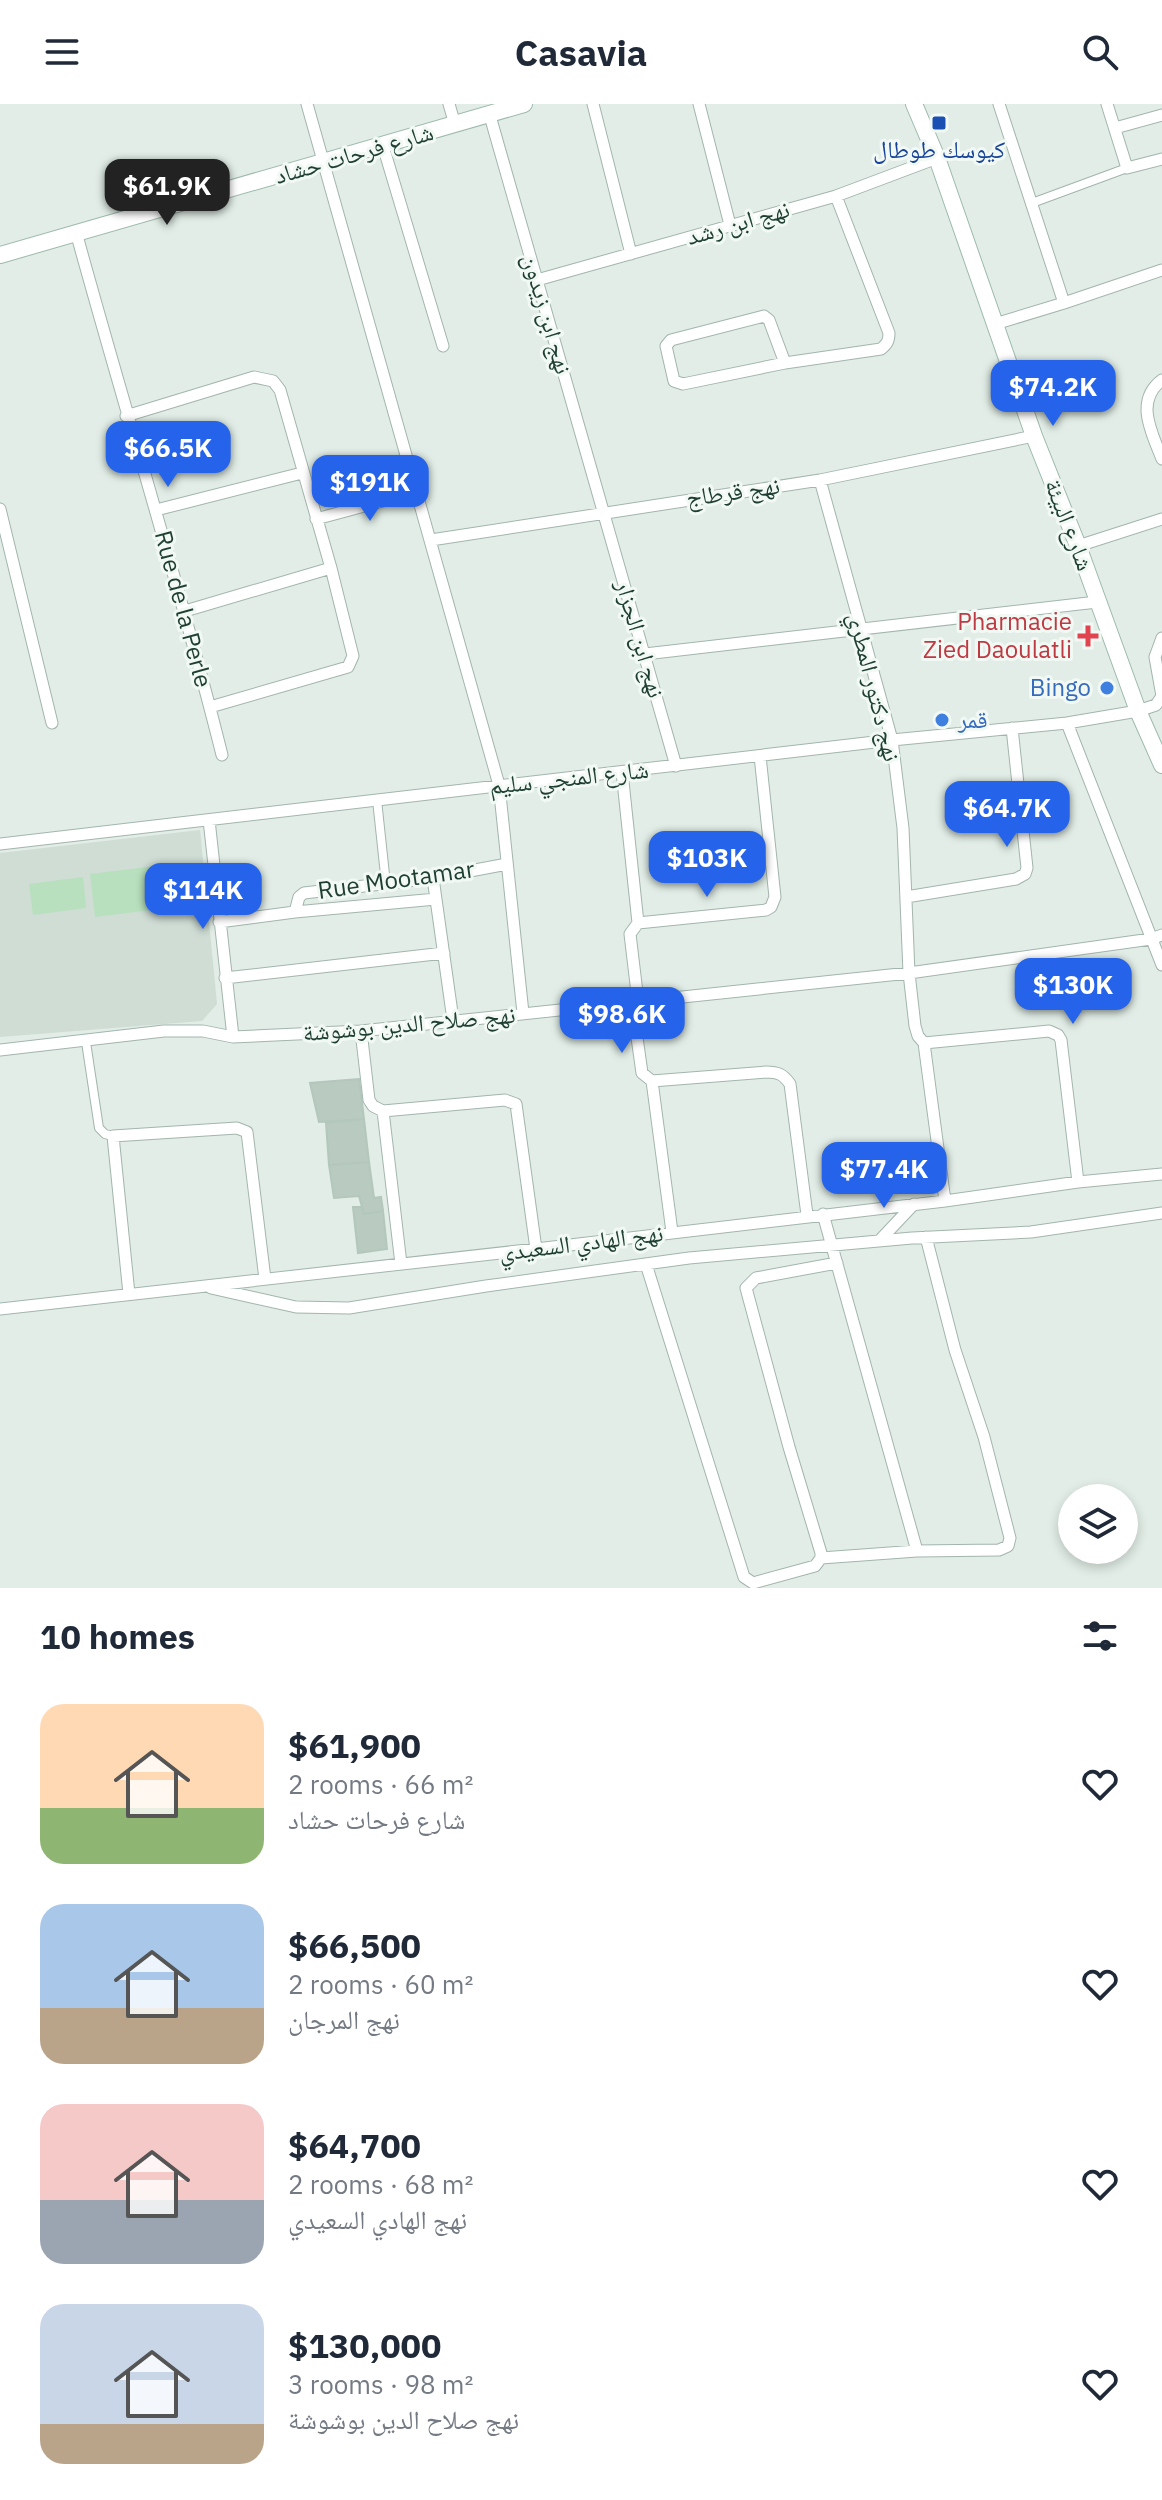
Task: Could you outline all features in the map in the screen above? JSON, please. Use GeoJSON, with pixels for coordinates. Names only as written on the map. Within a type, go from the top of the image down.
{"type":"FeatureCollection","features":[{"type":"Feature","properties":{"kind":"main road","name":"شارع فرحات حشاد"},"geometry":{"type":"LineString","coordinates":[[0,255],[524,104]]}},
{"type":"Feature","properties":{"kind":"main road","name":"شارع البيئة"},"geometry":{"type":"LineString","coordinates":[[914,104],[937,158],[1034,436],[1138,711],[1161,757]]}},
{"type":"Feature","properties":{"kind":"street"},"geometry":{"type":"LineString","coordinates":[[307,104],[499,785],[523,1013]]}},
{"type":"Feature","properties":{"kind":"street"},"geometry":{"type":"LineString","coordinates":[[449,104],[455,125]]}},
{"type":"Feature","properties":{"kind":"street"},"geometry":{"type":"LineString","coordinates":[[593,104],[631,254]]}},
{"type":"Feature","properties":{"kind":"street"},"geometry":{"type":"LineString","coordinates":[[699,104],[730,225]]}},
{"type":"Feature","properties":{"kind":"street"},"geometry":{"type":"LineString","coordinates":[[999,104],[1064,303]]}},
{"type":"Feature","properties":{"kind":"street"},"geometry":{"type":"LineString","coordinates":[[1107,104],[1127,168]]}},
{"type":"Feature","properties":{"kind":"street"},"geometry":{"type":"LineString","coordinates":[[1115,128],[1162,115]]}},
{"type":"Feature","properties":{"kind":"street","name":"نهج ابن زيدون"},"geometry":{"type":"LineString","coordinates":[[490,116],[604,512]]}},
{"type":"Feature","properties":{"kind":"street"},"geometry":{"type":"LineString","coordinates":[[383,146],[443,346]]}},
{"type":"Feature","properties":{"kind":"street","name":"نهج ابن رشد"},"geometry":{"type":"LineString","coordinates":[[537,280],[836,196],[937,158]]}},
{"type":"Feature","properties":{"kind":"street"},"geometry":{"type":"LineString","coordinates":[[1032,203],[1127,168],[1162,159]]}},
{"type":"Feature","properties":{"kind":"street"},"geometry":{"type":"LineString","coordinates":[[785,363],[769,320],[764,316],[671,340],[666,346],[674,381],[683,384],[785,363],[881,349],[889,340],[889,333],[836,196]]}},
{"type":"Feature","properties":{"kind":"street","name":"Rue de la Perle"},"geometry":{"type":"LineString","coordinates":[[76,232],[126,416],[185,611],[222,755]]}},
{"type":"Feature","properties":{"kind":"street"},"geometry":{"type":"LineString","coordinates":[[995,324],[1162,270]]}},
{"type":"Feature","properties":{"kind":"street"},"geometry":{"type":"LineString","coordinates":[[126,416],[239,380],[264,377],[273,381],[280,390],[353,656],[348,667],[210,707]]}},
{"type":"Feature","properties":{"kind":"street"},"geometry":{"type":"LineString","coordinates":[[1162,380],[1148,397],[1146,409],[1147,423],[1162,459]]}},
{"type":"Feature","properties":{"kind":"street","name":"نهج قرطاج"},"geometry":{"type":"LineString","coordinates":[[431,540],[820,480],[1034,436]]}},
{"type":"Feature","properties":{"kind":"street"},"geometry":{"type":"LineString","coordinates":[[156,510],[302,473]]}},
{"type":"Feature","properties":{"kind":"street","name":"نهج دكتور المطري"},"geometry":{"type":"LineString","coordinates":[[820,480],[892,740],[903,828],[909,973],[915,1026],[924,1043],[945,1201]]}},
{"type":"Feature","properties":{"kind":"street"},"geometry":{"type":"LineString","coordinates":[[316,519],[416,492]]}},
{"type":"Feature","properties":{"kind":"street"},"geometry":{"type":"LineString","coordinates":[[0,509],[52,723]]}},
{"type":"Feature","properties":{"kind":"street","name":"نهج ابن الجزار"},"geometry":{"type":"LineString","coordinates":[[604,512],[676,766]]}},
{"type":"Feature","properties":{"kind":"street"},"geometry":{"type":"LineString","coordinates":[[1078,546],[1162,519]]}},
{"type":"Feature","properties":{"kind":"street"},"geometry":{"type":"LineString","coordinates":[[185,611],[331,568]]}},
{"type":"Feature","properties":{"kind":"street"},"geometry":{"type":"LineString","coordinates":[[645,654],[1097,602]]}},
{"type":"Feature","properties":{"kind":"street"},"geometry":{"type":"LineString","coordinates":[[1161,702],[1155,657],[1162,638]]}},
{"type":"Feature","properties":{"kind":"street","name":"شارع المنجي سليم"},"geometry":{"type":"LineString","coordinates":[[0,844],[892,740],[1067,723],[1138,711],[1161,702]]}},
{"type":"Feature","properties":{"kind":"street"},"geometry":{"type":"LineString","coordinates":[[1067,723],[1157,937],[1162,965]]}},
{"type":"Feature","properties":{"kind":"street"},"geometry":{"type":"LineString","coordinates":[[906,897],[1016,879],[1025,874],[1027,868],[1012,728]]}},
{"type":"Feature","properties":{"kind":"street"},"geometry":{"type":"LineString","coordinates":[[638,923],[771,907],[775,897],[760,756]]}},
{"type":"Feature","properties":{"kind":"street"},"geometry":{"type":"LineString","coordinates":[[622,772],[638,923],[630,934],[642,1073],[652,1081],[766,1072],[784,1076],[790,1084],[807,1215]]}},
{"type":"Feature","properties":{"kind":"street"},"geometry":{"type":"LineString","coordinates":[[377,800],[386,884]]}},
{"type":"Feature","properties":{"kind":"street"},"geometry":{"type":"LineString","coordinates":[[209,820],[233,1037]]}},
{"type":"Feature","properties":{"kind":"street","name":"Rue Mootamar"},"geometry":{"type":"LineString","coordinates":[[436,899],[295,912],[299,897],[304,893],[433,878],[507,864]]}},
{"type":"Feature","properties":{"kind":"street"},"geometry":{"type":"LineString","coordinates":[[433,878],[453,1020]]}},
{"type":"Feature","properties":{"kind":"street"},"geometry":{"type":"LineString","coordinates":[[219,922],[295,912]]}},
{"type":"Feature","properties":{"kind":"street","name":"نهج صلاح الدين بوشوشة"},"geometry":{"type":"LineString","coordinates":[[0,1050],[164,1031],[203,1031],[233,1037],[361,1031],[909,973],[1157,937]]}},
{"type":"Feature","properties":{"kind":"street"},"geometry":{"type":"LineString","coordinates":[[225,978],[444,953]]}},
{"type":"Feature","properties":{"kind":"street"},"geometry":{"type":"LineString","coordinates":[[361,1031],[369,1100],[383,1111],[505,1100],[516,1104],[536,1249]]}},
{"type":"Feature","properties":{"kind":"street"},"geometry":{"type":"LineString","coordinates":[[924,1043],[1049,1031],[1058,1035],[1078,1182]]}},
{"type":"Feature","properties":{"kind":"street"},"geometry":{"type":"LineString","coordinates":[[86,1042],[99,1128],[105,1134],[237,1128],[247,1132],[265,1279]]}},
{"type":"Feature","properties":{"kind":"street"},"geometry":{"type":"LineString","coordinates":[[652,1081],[672,1232]]}},
{"type":"Feature","properties":{"kind":"street"},"geometry":{"type":"LineString","coordinates":[[383,1111],[401,1264]]}},
{"type":"Feature","properties":{"kind":"street"},"geometry":{"type":"LineString","coordinates":[[113,1136],[129,1294]]}},
{"type":"Feature","properties":{"kind":"street","name":"نهج الهادي السعيدي"},"geometry":{"type":"LineString","coordinates":[[0,1309],[1162,1174]]}},
{"type":"Feature","properties":{"kind":"street"},"geometry":{"type":"LineString","coordinates":[[880,1240],[914,1204]]}},
{"type":"Feature","properties":{"kind":"street"},"geometry":{"type":"LineString","coordinates":[[203,1286],[296,1307],[349,1308],[646,1264],[880,1240],[1031,1232],[1162,1213]]}},
{"type":"Feature","properties":{"kind":"street"},"geometry":{"type":"LineString","coordinates":[[823,1214],[917,1551]]}},
{"type":"Feature","properties":{"kind":"street"},"geometry":{"type":"LineString","coordinates":[[646,1264],[744,1577],[753,1583],[815,1566],[821,1558],[917,1551],[999,1550],[1008,1546],[1010,1538],[984,1437],[955,1350],[926,1237]]}},
{"type":"Feature","properties":{"kind":"street"},"geometry":{"type":"LineString","coordinates":[[821,1558],[746,1288],[756,1278],[837,1263]]}},
{"type":"Feature","properties":{"kind":"shaded area"},"geometry":{"type":"Polygon","coordinates":[[[200,830],[217,1004],[202,1021],[0,1037],[0,853],[200,830]]]}},
{"type":"Feature","properties":{"kind":"green space"},"geometry":{"type":"Polygon","coordinates":[[[171,864],[176,907],[95,917],[90,874],[171,864]]]}},
{"type":"Feature","properties":{"kind":"green space"},"geometry":{"type":"Polygon","coordinates":[[[83,877],[86,908],[33,915],[29,884],[83,877]]]}},
{"type":"Feature","properties":{"kind":"building"},"geometry":{"type":"Polygon","coordinates":[[[359,1079],[364,1119],[319,1122],[310,1083],[359,1079]]]}},
{"type":"Feature","properties":{"kind":"building"},"geometry":{"type":"Polygon","coordinates":[[[364,1119],[369,1162],[329,1165],[326,1123],[364,1119]]]}},
{"type":"Feature","properties":{"kind":"building"},"geometry":{"type":"Polygon","coordinates":[[[369,1162],[374,1198],[381,1197],[383,1211],[364,1214],[359,1196],[334,1198],[329,1165],[369,1162]]]}},
{"type":"Feature","properties":{"kind":"building"},"geometry":{"type":"Polygon","coordinates":[[[353,1207],[362,1207],[364,1214],[383,1211],[387,1249],[358,1253],[353,1207]]]}},
{"type":"Feature","properties":{"kind":"place","name":"كيوسك طوطال"},"geometry":{"type":"Point","coordinates":[939,123]}},
{"type":"Feature","properties":{"kind":"place","name":"Pharmacie Zied Daoulatli"},"geometry":{"type":"Point","coordinates":[1088,636]}},
{"type":"Feature","properties":{"kind":"place","name":"Bingo"},"geometry":{"type":"Point","coordinates":[1107,688]}},
{"type":"Feature","properties":{"kind":"place","name":"قمر"},"geometry":{"type":"Point","coordinates":[942,720]}}]}
